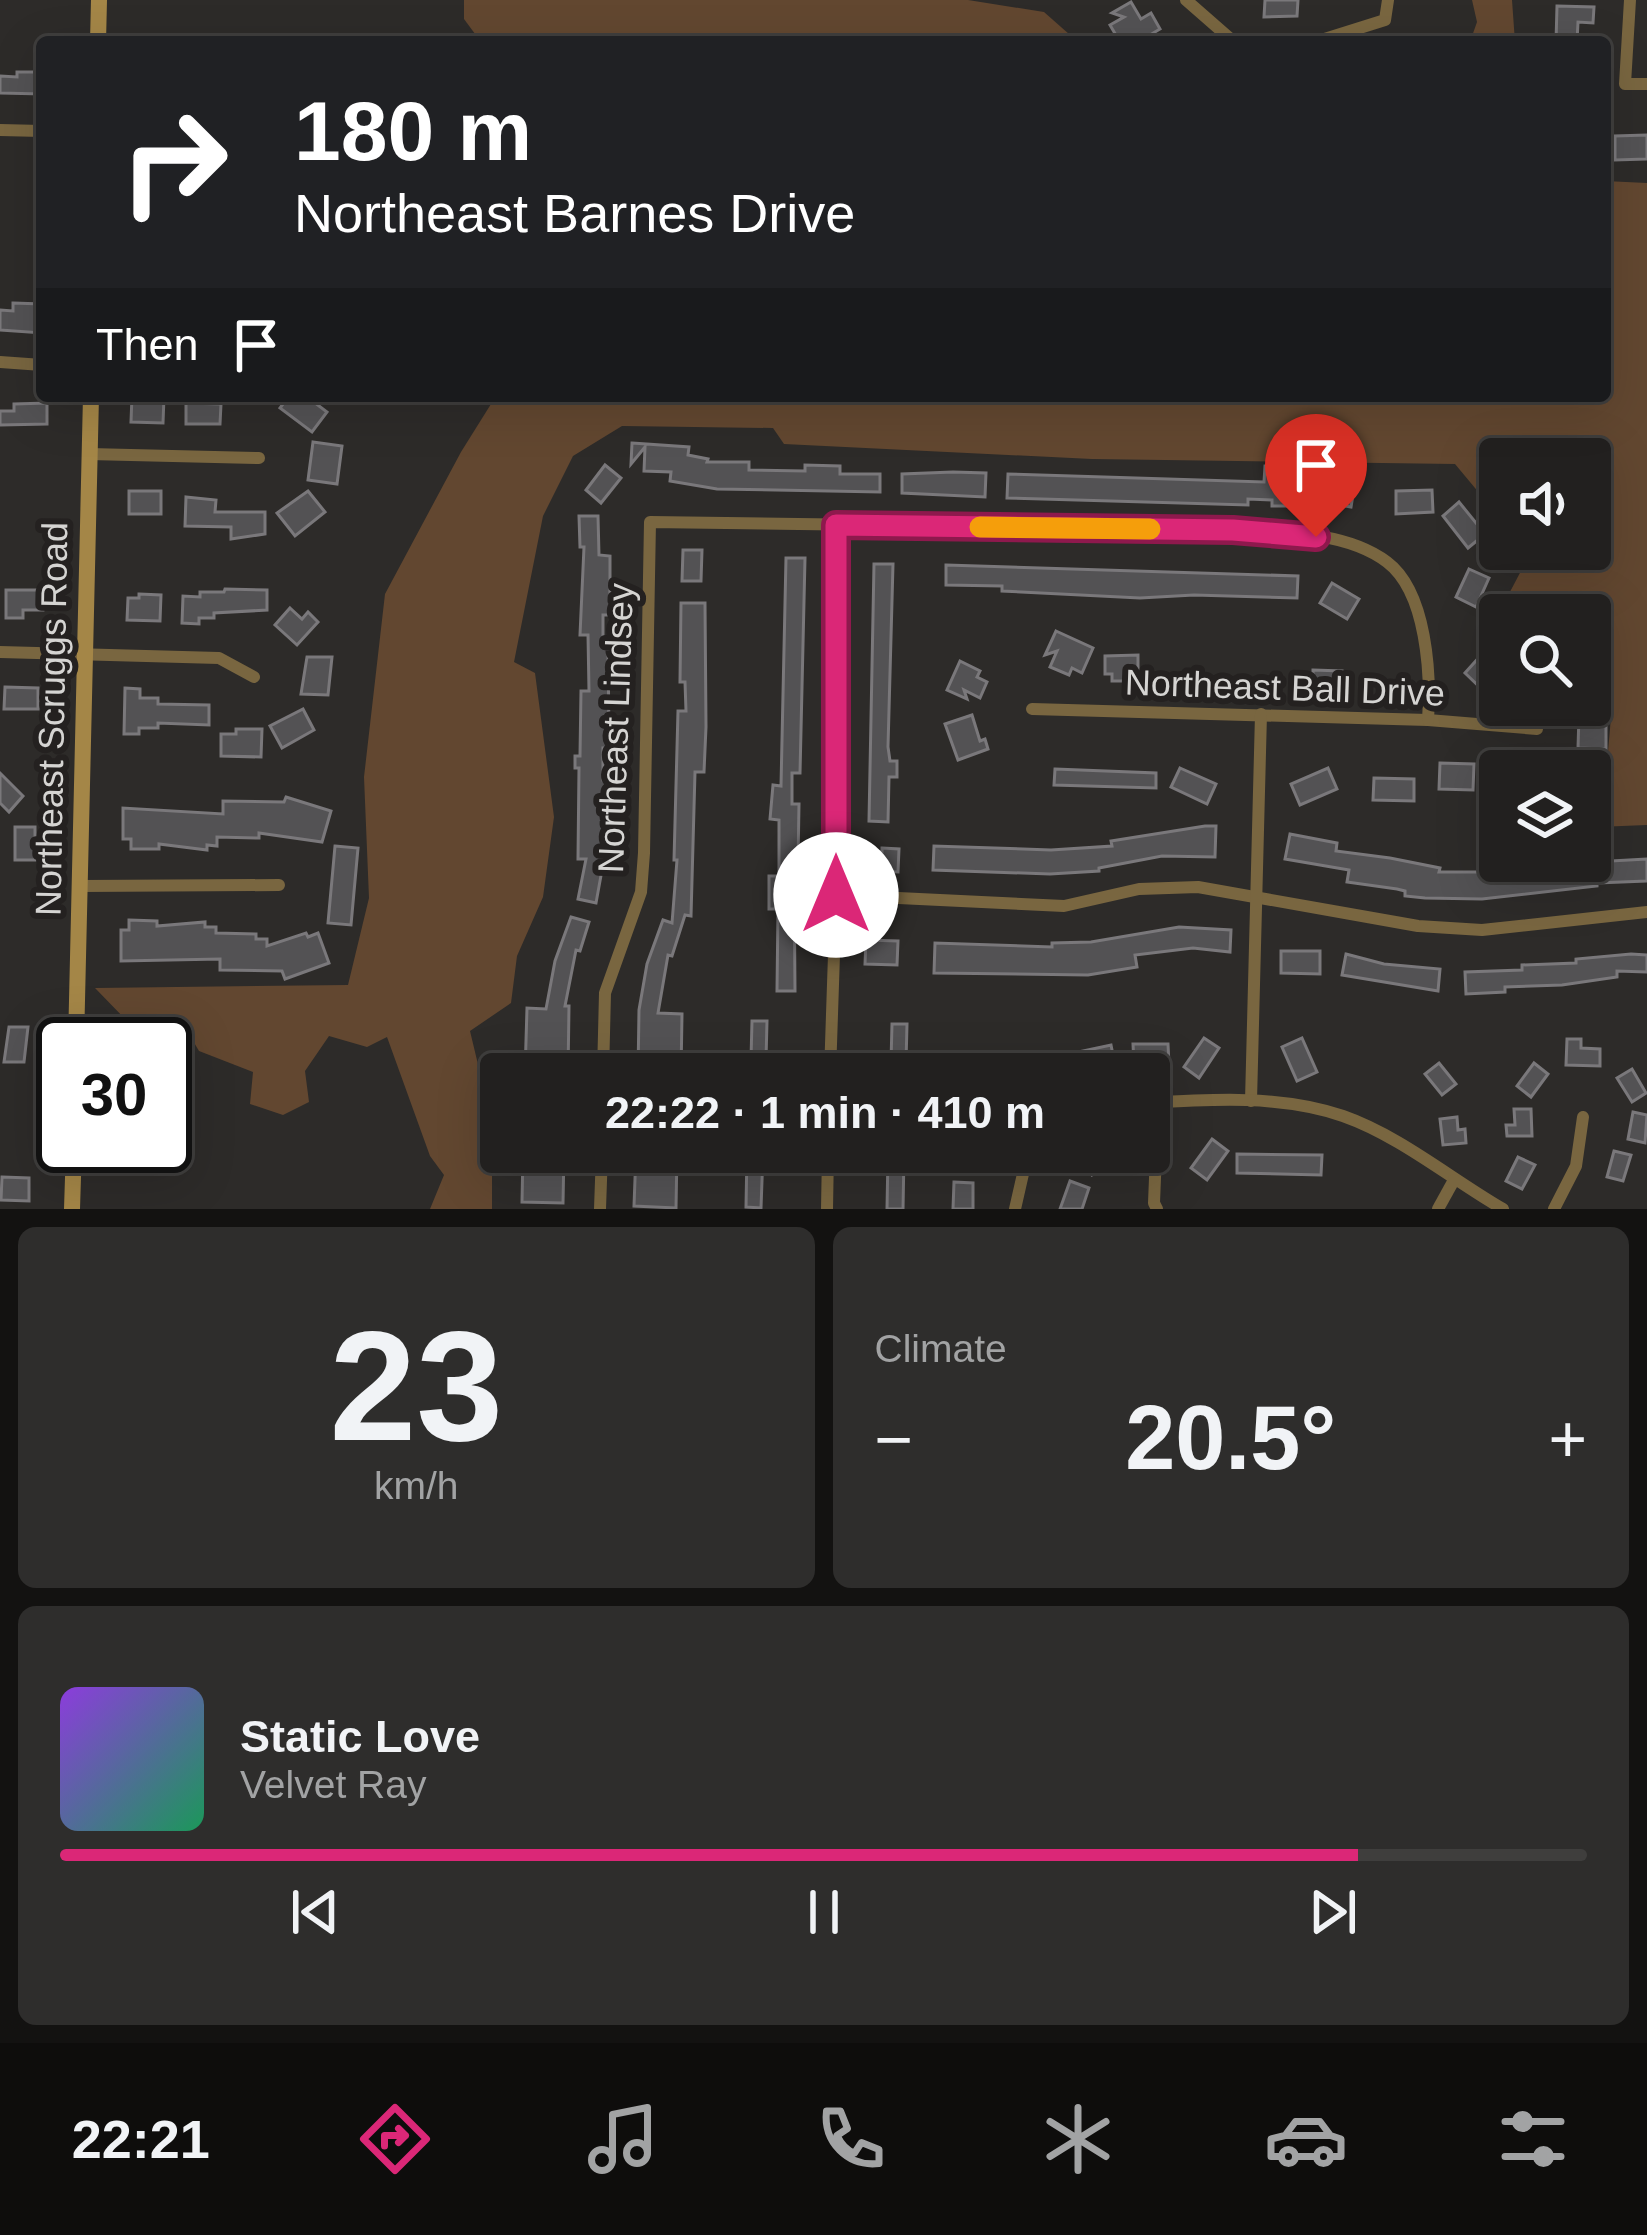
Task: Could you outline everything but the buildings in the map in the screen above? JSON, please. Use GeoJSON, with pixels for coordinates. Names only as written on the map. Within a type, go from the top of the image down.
{"type":"FeatureCollection","features":[{"type":"Feature","properties":{"kind":"street"},"geometry":{"type":"LineString","coordinates":[[98,36],[99,0]]}},
{"type":"Feature","properties":{"kind":"street"},"geometry":{"type":"LineString","coordinates":[[1186,0],[1228,36]]}},
{"type":"Feature","properties":{"kind":"street"},"geometry":{"type":"LineString","coordinates":[[1335,36],[1385,20],[1388,0]]}},
{"type":"Feature","properties":{"kind":"street"},"geometry":{"type":"LineString","coordinates":[[1630,0],[1624,84],[1647,84]]}},
{"type":"Feature","properties":{"kind":"street"},"geometry":{"type":"LineString","coordinates":[[0,130],[36,131]]}},
{"type":"Feature","properties":{"kind":"street"},"geometry":{"type":"LineString","coordinates":[[0,362],[36,365]]}},
{"type":"Feature","properties":{"kind":"street","name":"Northeast Scruggs Road"},"geometry":{"type":"LineString","coordinates":[[77,1017],[91,402]]}},
{"type":"Feature","properties":{"kind":"street"},"geometry":{"type":"LineString","coordinates":[[89,454],[259,458]]}},
{"type":"Feature","properties":{"kind":"street","name":"Northeast Lindsey"},"geometry":{"type":"LineString","coordinates":[[604,1053],[605,993],[641,892],[650,522],[836,525]]}},
{"type":"Feature","properties":{"kind":"street"},"geometry":{"type":"LineString","coordinates":[[831,1053],[836,895],[836,525],[1251,531],[1342,542],[1385,560],[1406,586],[1428,654],[1428,720]]}},
{"type":"Feature","properties":{"kind":"street"},"geometry":{"type":"LineString","coordinates":[[0,652],[219,658],[254,676]]}},
{"type":"Feature","properties":{"kind":"street","name":"Northeast Ball Drive"},"geometry":{"type":"LineString","coordinates":[[1032,709],[1428,720],[1537,729]]}},
{"type":"Feature","properties":{"kind":"street"},"geometry":{"type":"LineString","coordinates":[[1251,1101],[1261,714]]}},
{"type":"Feature","properties":{"kind":"street"},"geometry":{"type":"LineString","coordinates":[[80,886],[280,885]]}},
{"type":"Feature","properties":{"kind":"street"},"geometry":{"type":"LineString","coordinates":[[836,895],[1064,906],[1139,889],[1198,887],[1418,926],[1482,930],[1647,911]]}},
{"type":"Feature","properties":{"kind":"street"},"geometry":{"type":"LineString","coordinates":[[1170,1102],[1298,1103],[1345,1117],[1504,1209]]}},
{"type":"Feature","properties":{"kind":"street"},"geometry":{"type":"LineString","coordinates":[[1554,1209],[1576,1166],[1582,1118]]}},
{"type":"Feature","properties":{"kind":"street"},"geometry":{"type":"LineString","coordinates":[[72,1209],[73,1173]]}},
{"type":"Feature","properties":{"kind":"street"},"geometry":{"type":"LineString","coordinates":[[601,1209],[602,1173]]}},
{"type":"Feature","properties":{"kind":"street"},"geometry":{"type":"LineString","coordinates":[[827,1209],[828,1173]]}},
{"type":"Feature","properties":{"kind":"street"},"geometry":{"type":"LineString","coordinates":[[1015,1209],[1023,1173]]}},
{"type":"Feature","properties":{"kind":"street"},"geometry":{"type":"LineString","coordinates":[[1154,1173],[1157,1209]]}},
{"type":"Feature","properties":{"kind":"street"},"geometry":{"type":"LineString","coordinates":[[1438,1209],[1454,1180]]}},
{"type":"Feature","properties":{"kind":"shaded area"},"geometry":{"type":"Polygon","coordinates":[[[464,0],[968,0],[1044,12],[1071,36],[477,36],[464,19],[464,0]]]}},
{"type":"Feature","properties":{"kind":"shaded area"},"geometry":{"type":"Polygon","coordinates":[[[1472,0],[1512,0],[1515,36],[1472,36],[1477,22],[1472,0]]]}},
{"type":"Feature","properties":{"kind":"shaded area"},"geometry":{"type":"Polygon","coordinates":[[[1611,181],[1647,183],[1647,825],[1611,826],[1611,594],[1509,594],[1521,570],[1611,570],[1611,438],[1479,438],[1479,493],[1455,464],[1092,459],[784,444],[773,428],[622,426],[573,456],[543,516],[514,662],[535,673],[554,817],[543,897],[517,956],[511,1003],[470,1031],[480,1073],[480,1173],[492,1173],[492,1209],[430,1209],[444,1175],[430,1156],[387,1037],[367,1047],[329,1036],[305,1071],[309,1102],[283,1115],[250,1104],[253,1072],[199,1051],[192,1039],[192,1017],[123,1017],[95,988],[348,985],[369,898],[364,777],[385,594],[492,402],[1611,402],[1611,181]]]}},
{"type":"Feature","properties":{"kind":"slow traffic"},"geometry":{"type":"LineString","coordinates":[[980,527],[1150,529]]}},
{"type":"Feature","properties":{"kind":"route"},"geometry":{"type":"LineString","coordinates":[[836,895],[836,525],[1233,530],[1316,537]]}}]}
